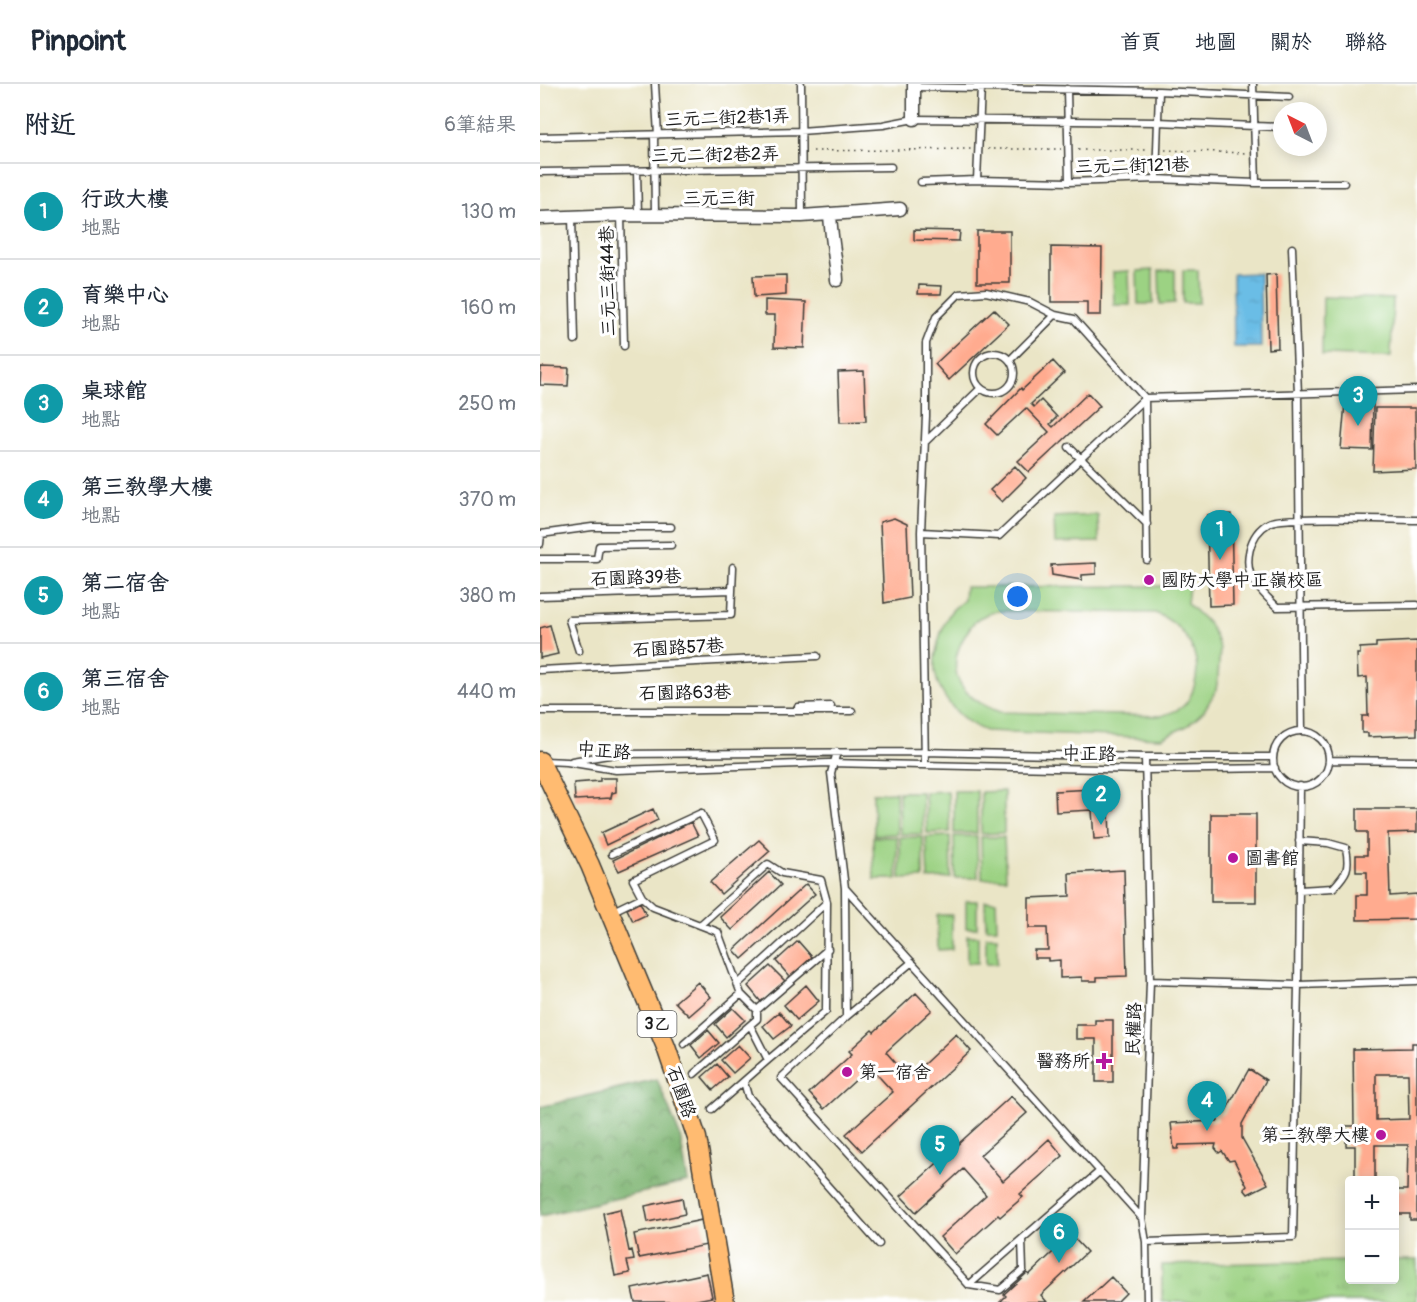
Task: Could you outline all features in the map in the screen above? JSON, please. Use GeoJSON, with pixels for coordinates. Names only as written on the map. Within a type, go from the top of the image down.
{"type":"FeatureCollection","features":[{"type":"Feature","properties":{"kind":"main road","name":"石園路"},"geometry":{"type":"LineString","coordinates":[[540,761],[610,912],[666,1047],[697,1138],[725,1302]]}},
{"type":"Feature","properties":{"kind":"street"},"geometry":{"type":"LineString","coordinates":[[914,86],[914,119]]}},
{"type":"Feature","properties":{"kind":"street","name":"三元三街"},"geometry":{"type":"LineString","coordinates":[[540,218],[802,216],[900,209]]}},
{"type":"Feature","properties":{"kind":"street"},"geometry":{"type":"LineString","coordinates":[[830,214],[837,280]]}},
{"type":"Feature","properties":{"kind":"lane"},"geometry":{"type":"LineString","coordinates":[[655,84],[655,216]]}},
{"type":"Feature","properties":{"kind":"lane"},"geometry":{"type":"LineString","coordinates":[[801,84],[802,216]]}},
{"type":"Feature","properties":{"kind":"lane"},"geometry":{"type":"LineString","coordinates":[[1253,84],[1256,183]]}},
{"type":"Feature","properties":{"kind":"lane"},"geometry":{"type":"LineString","coordinates":[[914,86],[1159,91],[1290,97]]}},
{"type":"Feature","properties":{"kind":"lane"},"geometry":{"type":"LineString","coordinates":[[977,180],[981,87]]}},
{"type":"Feature","properties":{"kind":"lane"},"geometry":{"type":"LineString","coordinates":[[1067,89],[1069,182]]}},
{"type":"Feature","properties":{"kind":"lane"},"geometry":{"type":"LineString","coordinates":[[1156,179],[1159,91]]}},
{"type":"Feature","properties":{"kind":"lane","name":"三元二街2巷1弄"},"geometry":{"type":"LineString","coordinates":[[540,137],[800,131],[883,126],[914,119],[979,118],[1273,127]]}},
{"type":"Feature","properties":{"kind":"lane","name":"三元二街2巷2弄"},"geometry":{"type":"LineString","coordinates":[[540,172],[891,167]]}},
{"type":"Feature","properties":{"kind":"lane"},"geometry":{"type":"LineString","coordinates":[[637,171],[638,216]]}},
{"type":"Feature","properties":{"kind":"lane","name":"三元二街121巷"},"geometry":{"type":"LineString","coordinates":[[921,182],[977,180],[1069,182],[1156,179],[1256,183],[1344,183]]}},
{"type":"Feature","properties":{"kind":"lane"},"geometry":{"type":"LineString","coordinates":[[572,216],[575,340]]}},
{"type":"Feature","properties":{"kind":"lane","name":"三元三街44巷"},"geometry":{"type":"LineString","coordinates":[[621,216],[624,346]]}},
{"type":"Feature","properties":{"kind":"lane"},"geometry":{"type":"LineString","coordinates":[[1292,248],[1298,394],[1302,731]]}},
{"type":"Feature","properties":{"kind":"lane"},"geometry":{"type":"LineString","coordinates":[[925,765],[921,532],[926,416],[926,343],[936,317],[959,294],[987,292],[1030,302],[1055,315],[1074,319],[1145,398],[1147,560]]}},
{"type":"Feature","properties":{"kind":"lane"},"geometry":{"type":"LineString","coordinates":[[1010,360],[1055,315]]}},
{"type":"Feature","properties":{"kind":"lane"},"geometry":{"type":"LineString","coordinates":[[989,353],[1000,353],[1010,360],[1014,370],[1012,381],[1005,390],[994,393],[981,388],[976,381],[975,369],[980,359],[989,353]]}},
{"type":"Feature","properties":{"kind":"lane"},"geometry":{"type":"LineString","coordinates":[[924,443],[981,388]]}},
{"type":"Feature","properties":{"kind":"lane"},"geometry":{"type":"LineString","coordinates":[[921,532],[999,536],[1145,398],[1417,390]]}},
{"type":"Feature","properties":{"kind":"lane"},"geometry":{"type":"LineString","coordinates":[[1069,447],[1147,524]]}},
{"type":"Feature","properties":{"kind":"lane"},"geometry":{"type":"LineString","coordinates":[[1417,520],[1300,519],[1270,522],[1252,538],[1248,561],[1254,582],[1278,607],[1417,605]]}},
{"type":"Feature","properties":{"kind":"lane"},"geometry":{"type":"LineString","coordinates":[[540,544],[541,534],[592,527],[671,528]]}},
{"type":"Feature","properties":{"kind":"lane"},"geometry":{"type":"LineString","coordinates":[[540,559],[597,559],[599,546],[671,545]]}},
{"type":"Feature","properties":{"kind":"lane"},"geometry":{"type":"LineString","coordinates":[[579,651],[569,620],[731,615],[733,567]]}},
{"type":"Feature","properties":{"kind":"lane","name":"石園路39巷"},"geometry":{"type":"LineString","coordinates":[[540,596],[732,591]]}},
{"type":"Feature","properties":{"kind":"lane","name":"石園路57巷"},"geometry":{"type":"LineString","coordinates":[[540,670],[816,656]]}},
{"type":"Feature","properties":{"kind":"lane","name":"石園路63巷"},"geometry":{"type":"LineString","coordinates":[[540,711],[831,706]]}},
{"type":"Feature","properties":{"kind":"lane"},"geometry":{"type":"LineString","coordinates":[[540,711],[852,711]]}},
{"type":"Feature","properties":{"kind":"lane"},"geometry":{"type":"LineString","coordinates":[[1302,731],[1311,732],[1324,743],[1329,760],[1323,776],[1316,782],[1300,786],[1284,781],[1275,768],[1273,757],[1279,741],[1294,732],[1302,731]]}},
{"type":"Feature","properties":{"kind":"lane"},"geometry":{"type":"LineString","coordinates":[[837,752],[831,773],[845,888],[846,1017]]}},
{"type":"Feature","properties":{"kind":"lane","name":"中正路"},"geometry":{"type":"LineString","coordinates":[[567,762],[615,754],[837,752],[1273,757]]}},
{"type":"Feature","properties":{"kind":"lane","name":"民權路"},"geometry":{"type":"LineString","coordinates":[[1145,757],[1150,981],[1142,1218],[1146,1242],[1147,1302]]}},
{"type":"Feature","properties":{"kind":"lane"},"geometry":{"type":"LineString","coordinates":[[1329,760],[1417,762]]}},
{"type":"Feature","properties":{"kind":"lane"},"geometry":{"type":"LineString","coordinates":[[540,761],[567,762]]}},
{"type":"Feature","properties":{"kind":"lane","name":"中正路"},"geometry":{"type":"LineString","coordinates":[[567,762],[616,770],[829,764],[1145,770],[1275,768]]}},
{"type":"Feature","properties":{"kind":"lane"},"geometry":{"type":"LineString","coordinates":[[1146,1242],[1293,1237],[1300,786]]}},
{"type":"Feature","properties":{"kind":"lane"},"geometry":{"type":"LineString","coordinates":[[612,854],[701,813],[715,840],[633,880],[642,897],[653,907],[718,932],[741,994],[758,1010]]}},
{"type":"Feature","properties":{"kind":"lane"},"geometry":{"type":"LineString","coordinates":[[1299,841],[1328,843],[1346,848],[1348,862],[1346,875],[1333,888],[1299,890]]}},
{"type":"Feature","properties":{"kind":"lane"},"geometry":{"type":"LineString","coordinates":[[700,925],[768,864],[782,873],[821,880],[827,902],[826,1011],[712,1109]]}},
{"type":"Feature","properties":{"kind":"lane"},"geometry":{"type":"LineString","coordinates":[[845,888],[1142,1218]]}},
{"type":"Feature","properties":{"kind":"lane"},"geometry":{"type":"LineString","coordinates":[[610,912],[642,897]]}},
{"type":"Feature","properties":{"kind":"lane"},"geometry":{"type":"LineString","coordinates":[[738,984],[827,902]]}},
{"type":"Feature","properties":{"kind":"lane"},"geometry":{"type":"LineString","coordinates":[[694,1074],[757,1019],[758,1010],[828,949]]}},
{"type":"Feature","properties":{"kind":"lane"},"geometry":{"type":"LineString","coordinates":[[912,962],[846,1017],[781,1078],[969,1285],[1000,1290],[1023,1270],[1022,1239]]}},
{"type":"Feature","properties":{"kind":"lane"},"geometry":{"type":"LineString","coordinates":[[1150,981],[1298,985],[1417,981]]}},
{"type":"Feature","properties":{"kind":"lane"},"geometry":{"type":"LineString","coordinates":[[684,1044],[741,994]]}},
{"type":"Feature","properties":{"kind":"lane"},"geometry":{"type":"LineString","coordinates":[[750,1025],[768,1060]]}},
{"type":"Feature","properties":{"kind":"lane"},"geometry":{"type":"LineString","coordinates":[[744,1082],[748,1096],[879,1244]]}},
{"type":"Feature","properties":{"kind":"lane"},"geometry":{"type":"LineString","coordinates":[[969,1285],[1100,1171]]}},
{"type":"Feature","properties":{"kind":"path"},"geometry":{"type":"LineString","coordinates":[[813,151],[1068,149],[1255,153]]}},
{"type":"Feature","properties":{"kind":"green space"},"geometry":{"type":"Polygon","coordinates":[[[1153,270],[1153,304],[1138,304],[1137,271],[1153,270]]]}},
{"type":"Feature","properties":{"kind":"green space"},"geometry":{"type":"Polygon","coordinates":[[[1175,270],[1175,303],[1160,304],[1159,271],[1175,270]]]}},
{"type":"Feature","properties":{"kind":"green space"},"geometry":{"type":"Polygon","coordinates":[[[1183,270],[1198,270],[1199,303],[1183,303],[1183,270]]]}},
{"type":"Feature","properties":{"kind":"green space"},"geometry":{"type":"Polygon","coordinates":[[[1129,271],[1130,305],[1114,305],[1113,272],[1129,271]]]}},
{"type":"Feature","properties":{"kind":"green space"},"geometry":{"type":"Polygon","coordinates":[[[1323,297],[1393,299],[1391,357],[1322,355],[1323,297]]]}},
{"type":"Feature","properties":{"kind":"green space"},"geometry":{"type":"Polygon","coordinates":[[[1098,515],[1099,542],[1055,543],[1054,517],[1098,515]]]}},
{"type":"Feature","properties":{"kind":"green space"},"geometry":{"type":"Polygon","coordinates":[[[1189,586],[1187,603],[1209,624],[1220,649],[1216,690],[1204,711],[1187,726],[1161,738],[986,731],[969,722],[953,708],[941,691],[935,672],[936,650],[941,634],[950,613],[964,600],[965,587],[1189,586]],[[997,611],[979,618],[967,631],[957,654],[957,676],[968,694],[1000,712],[1161,716],[1180,708],[1188,700],[1194,687],[1196,664],[1190,643],[1183,634],[1166,618],[1155,613],[997,611]]]}},
{"type":"Feature","properties":{"kind":"green space"},"geometry":{"type":"Polygon","coordinates":[[[948,791],[950,832],[927,833],[925,792],[948,791]]]}},
{"type":"Feature","properties":{"kind":"green space"},"geometry":{"type":"Polygon","coordinates":[[[954,791],[977,791],[977,833],[954,833],[954,791]]]}},
{"type":"Feature","properties":{"kind":"green space"},"geometry":{"type":"Polygon","coordinates":[[[1004,791],[1004,833],[981,834],[981,792],[1004,791]]]}},
{"type":"Feature","properties":{"kind":"green space"},"geometry":{"type":"Polygon","coordinates":[[[896,792],[897,834],[874,835],[873,793],[896,792]]]}},
{"type":"Feature","properties":{"kind":"green space"},"geometry":{"type":"Polygon","coordinates":[[[899,792],[922,792],[923,834],[900,834],[899,792]]]}},
{"type":"Feature","properties":{"kind":"green space"},"geometry":{"type":"Polygon","coordinates":[[[950,836],[951,878],[928,879],[926,837],[950,836]]]}},
{"type":"Feature","properties":{"kind":"green space"},"geometry":{"type":"Polygon","coordinates":[[[954,836],[977,836],[978,878],[955,878],[954,836]]]}},
{"type":"Feature","properties":{"kind":"green space"},"geometry":{"type":"Polygon","coordinates":[[[873,837],[897,837],[897,879],[874,879],[873,837]]]}},
{"type":"Feature","properties":{"kind":"green space"},"geometry":{"type":"Polygon","coordinates":[[[900,837],[923,837],[923,878],[900,879],[900,837]]]}},
{"type":"Feature","properties":{"kind":"green space"},"geometry":{"type":"Polygon","coordinates":[[[981,837],[1004,837],[1006,878],[982,879],[981,837]]]}},
{"type":"Feature","properties":{"kind":"green space"},"geometry":{"type":"Polygon","coordinates":[[[966,901],[977,901],[977,928],[966,928],[966,901]]]}},
{"type":"Feature","properties":{"kind":"green space"},"geometry":{"type":"Polygon","coordinates":[[[985,901],[996,901],[997,928],[986,928],[985,901]]]}},
{"type":"Feature","properties":{"kind":"green space"},"geometry":{"type":"Polygon","coordinates":[[[937,915],[952,915],[952,949],[938,950],[937,915]]]}},
{"type":"Feature","properties":{"kind":"green space"},"geometry":{"type":"Polygon","coordinates":[[[967,936],[978,936],[978,963],[967,963],[967,936]]]}},
{"type":"Feature","properties":{"kind":"green space"},"geometry":{"type":"Polygon","coordinates":[[[986,937],[997,937],[997,964],[986,964],[986,937]]]}},
{"type":"Feature","properties":{"kind":"green space"},"geometry":{"type":"Polygon","coordinates":[[[657,1079],[680,1136],[688,1182],[540,1216],[540,1107],[657,1079]]]}},
{"type":"Feature","properties":{"kind":"green space"},"geometry":{"type":"Polygon","coordinates":[[[1399,1260],[1417,1260],[1417,1302],[1162,1302],[1162,1265],[1345,1261],[1345,1284],[1399,1284],[1399,1260]]]}},
{"type":"Feature","properties":{"kind":"water"},"geometry":{"type":"Polygon","coordinates":[[[1260,273],[1261,347],[1234,347],[1233,274],[1260,273]]]}},
{"type":"Feature","properties":{"kind":"building"},"geometry":{"type":"Polygon","coordinates":[[[914,230],[960,231],[959,241],[914,240],[914,230]]]}},
{"type":"Feature","properties":{"kind":"building"},"geometry":{"type":"Polygon","coordinates":[[[977,231],[1010,231],[1010,283],[977,283],[977,231]]]}},
{"type":"Feature","properties":{"kind":"building"},"geometry":{"type":"Polygon","coordinates":[[[1051,247],[1102,248],[1101,315],[1087,315],[1087,302],[1051,302],[1051,247]]]}},
{"type":"Feature","properties":{"kind":"building"},"geometry":{"type":"Polygon","coordinates":[[[1276,274],[1278,348],[1268,349],[1266,275],[1276,274]]]}},
{"type":"Feature","properties":{"kind":"building"},"geometry":{"type":"Polygon","coordinates":[[[786,275],[786,295],[754,297],[753,276],[786,275]]]}},
{"type":"Feature","properties":{"kind":"building"},"geometry":{"type":"Polygon","coordinates":[[[919,285],[942,286],[941,294],[918,294],[919,285]]]}},
{"type":"Feature","properties":{"kind":"building"},"geometry":{"type":"Polygon","coordinates":[[[765,300],[806,302],[804,348],[774,347],[775,315],[765,315],[765,300]]]}},
{"type":"Feature","properties":{"kind":"building"},"geometry":{"type":"Polygon","coordinates":[[[994,309],[1009,324],[949,380],[935,364],[994,309]]]}},
{"type":"Feature","properties":{"kind":"building"},"geometry":{"type":"Polygon","coordinates":[[[1053,361],[1064,373],[1031,404],[1034,407],[1041,400],[1057,417],[1050,424],[1053,427],[1088,393],[1100,406],[1029,472],[1018,461],[1049,432],[1026,408],[997,435],[986,424],[1021,388],[1022,390],[1053,361]]]}},
{"type":"Feature","properties":{"kind":"building"},"geometry":{"type":"Polygon","coordinates":[[[541,367],[569,368],[568,386],[540,385],[541,367]]]}},
{"type":"Feature","properties":{"kind":"building"},"geometry":{"type":"Polygon","coordinates":[[[864,371],[866,421],[840,422],[838,372],[864,371]]]}},
{"type":"Feature","properties":{"kind":"building"},"geometry":{"type":"Polygon","coordinates":[[[1345,403],[1373,404],[1372,450],[1341,449],[1345,403]]]}},
{"type":"Feature","properties":{"kind":"building"},"geometry":{"type":"Polygon","coordinates":[[[1375,408],[1415,408],[1416,469],[1373,471],[1375,408]]]}},
{"type":"Feature","properties":{"kind":"building"},"geometry":{"type":"Polygon","coordinates":[[[1015,466],[1026,478],[1002,502],[990,490],[1015,466]]]}},
{"type":"Feature","properties":{"kind":"building"},"geometry":{"type":"Polygon","coordinates":[[[1231,514],[1233,605],[1209,606],[1207,515],[1231,514]]]}},
{"type":"Feature","properties":{"kind":"building"},"geometry":{"type":"Polygon","coordinates":[[[894,518],[907,524],[910,598],[884,603],[880,522],[894,518]]]}},
{"type":"Feature","properties":{"kind":"building"},"geometry":{"type":"Polygon","coordinates":[[[1096,563],[1096,574],[1082,575],[1082,580],[1052,575],[1051,565],[1096,563]]]}},
{"type":"Feature","properties":{"kind":"building"},"geometry":{"type":"Polygon","coordinates":[[[550,625],[558,654],[540,658],[540,628],[550,625]]]}},
{"type":"Feature","properties":{"kind":"building"},"geometry":{"type":"Polygon","coordinates":[[[1417,641],[1417,735],[1368,737],[1368,733],[1362,733],[1362,716],[1368,716],[1367,677],[1358,678],[1357,654],[1360,654],[1360,648],[1376,647],[1376,643],[1417,641]]]}},
{"type":"Feature","properties":{"kind":"building"},"geometry":{"type":"Polygon","coordinates":[[[600,778],[616,778],[616,792],[612,793],[611,798],[575,800],[574,783],[600,781],[600,778]]]}},
{"type":"Feature","properties":{"kind":"building"},"geometry":{"type":"Polygon","coordinates":[[[1113,788],[1114,810],[1109,811],[1110,838],[1094,839],[1092,810],[1056,812],[1055,791],[1113,788]]]}},
{"type":"Feature","properties":{"kind":"building"},"geometry":{"type":"Polygon","coordinates":[[[653,809],[658,820],[606,845],[601,833],[653,809]]]}},
{"type":"Feature","properties":{"kind":"building"},"geometry":{"type":"Polygon","coordinates":[[[1357,809],[1417,809],[1417,832],[1388,833],[1390,896],[1417,894],[1417,919],[1357,920],[1357,895],[1367,895],[1367,872],[1356,872],[1356,855],[1367,855],[1367,832],[1357,832],[1357,809]]]}},
{"type":"Feature","properties":{"kind":"building","name":"圖書館"},"geometry":{"type":"Polygon","coordinates":[[[1211,814],[1256,814],[1256,902],[1211,902],[1211,814]]]}},
{"type":"Feature","properties":{"kind":"building"},"geometry":{"type":"Polygon","coordinates":[[[691,822],[698,836],[619,871],[613,860],[691,822]]]}},
{"type":"Feature","properties":{"kind":"building"},"geometry":{"type":"Polygon","coordinates":[[[759,840],[770,851],[721,894],[710,882],[759,840]]]}},
{"type":"Feature","properties":{"kind":"building"},"geometry":{"type":"Polygon","coordinates":[[[1124,870],[1127,976],[1097,977],[1097,981],[1082,981],[1082,977],[1060,978],[1060,960],[1048,961],[1048,958],[1034,958],[1034,950],[1048,950],[1047,928],[1029,928],[1029,898],[1070,896],[1069,873],[1124,870]]]}},
{"type":"Feature","properties":{"kind":"building"},"geometry":{"type":"Polygon","coordinates":[[[769,872],[781,885],[732,930],[720,917],[769,872]]]}},
{"type":"Feature","properties":{"kind":"building"},"geometry":{"type":"Polygon","coordinates":[[[806,884],[815,894],[742,959],[734,950],[806,884]]]}},
{"type":"Feature","properties":{"kind":"building"},"geometry":{"type":"Polygon","coordinates":[[[640,902],[646,915],[633,921],[627,909],[640,902]]]}},
{"type":"Feature","properties":{"kind":"building"},"geometry":{"type":"Polygon","coordinates":[[[798,941],[812,957],[790,977],[776,961],[798,941]]]}},
{"type":"Feature","properties":{"kind":"building"},"geometry":{"type":"Polygon","coordinates":[[[770,966],[785,981],[761,1002],[748,986],[770,966]]]}},
{"type":"Feature","properties":{"kind":"building"},"geometry":{"type":"Polygon","coordinates":[[[698,982],[711,997],[689,1016],[675,1002],[698,982]]]}},
{"type":"Feature","properties":{"kind":"building"},"geometry":{"type":"Polygon","coordinates":[[[806,985],[819,1001],[797,1020],[784,1005],[806,985]]]}},
{"type":"Feature","properties":{"kind":"building","name":"第一宿舍"},"geometry":{"type":"Polygon","coordinates":[[[916,993],[932,1010],[886,1052],[909,1078],[956,1034],[971,1051],[862,1151],[846,1134],[893,1092],[870,1067],[824,1109],[809,1093],[852,1054],[849,1051],[872,1030],[874,1032],[916,993]]]}},
{"type":"Feature","properties":{"kind":"building"},"geometry":{"type":"Polygon","coordinates":[[[733,1008],[745,1020],[726,1037],[715,1024],[733,1008]]]}},
{"type":"Feature","properties":{"kind":"building"},"geometry":{"type":"Polygon","coordinates":[[[779,1012],[791,1026],[774,1039],[763,1026],[779,1012]]]}},
{"type":"Feature","properties":{"kind":"building","name":"醫務所"},"geometry":{"type":"Polygon","coordinates":[[[1095,1020],[1113,1020],[1113,1082],[1096,1082],[1096,1039],[1076,1039],[1076,1025],[1095,1025],[1095,1020]]]}},
{"type":"Feature","properties":{"kind":"building"},"geometry":{"type":"Polygon","coordinates":[[[708,1030],[719,1043],[701,1058],[691,1045],[708,1030]]]}},
{"type":"Feature","properties":{"kind":"building","name":"第二教學大樓"},"geometry":{"type":"Polygon","coordinates":[[[1412,1043],[1417,1043],[1417,1220],[1410,1220],[1410,1214],[1399,1214],[1399,1190],[1407,1190],[1408,1145],[1375,1145],[1375,1176],[1355,1176],[1355,1146],[1346,1146],[1346,1126],[1354,1126],[1353,1049],[1412,1048],[1412,1043]],[[1376,1074],[1376,1120],[1409,1119],[1408,1074],[1376,1074]]]}},
{"type":"Feature","properties":{"kind":"building"},"geometry":{"type":"Polygon","coordinates":[[[738,1045],[750,1058],[733,1073],[721,1060],[738,1045]]]}},
{"type":"Feature","properties":{"kind":"building"},"geometry":{"type":"Polygon","coordinates":[[[717,1064],[728,1077],[713,1090],[702,1077],[717,1064]]]}},
{"type":"Feature","properties":{"kind":"building"},"geometry":{"type":"Polygon","coordinates":[[[1249,1069],[1266,1080],[1242,1124],[1242,1138],[1268,1184],[1248,1194],[1244,1189],[1247,1186],[1234,1160],[1229,1161],[1222,1151],[1219,1153],[1215,1148],[1216,1144],[1179,1145],[1178,1149],[1174,1149],[1171,1123],[1218,1121],[1217,1116],[1224,1114],[1249,1069]]]}},
{"type":"Feature","properties":{"kind":"building"},"geometry":{"type":"Polygon","coordinates":[[[1011,1096],[1027,1113],[980,1155],[1003,1181],[1049,1139],[1063,1156],[1020,1194],[1023,1197],[1000,1217],[998,1215],[955,1254],[940,1237],[986,1195],[963,1169],[916,1212],[901,1196],[1011,1096]]]}},
{"type":"Feature","properties":{"kind":"building"},"geometry":{"type":"Polygon","coordinates":[[[682,1198],[685,1214],[648,1222],[645,1206],[682,1198]]]}},
{"type":"Feature","properties":{"kind":"building"},"geometry":{"type":"Polygon","coordinates":[[[620,1209],[629,1251],[632,1250],[634,1260],[627,1261],[630,1273],[615,1276],[603,1213],[620,1209]]]}},
{"type":"Feature","properties":{"kind":"building"},"geometry":{"type":"Polygon","coordinates":[[[702,1220],[707,1245],[639,1258],[634,1234],[702,1220]]]}},
{"type":"Feature","properties":{"kind":"building"},"geometry":{"type":"Polygon","coordinates":[[[1071,1235],[1087,1252],[1041,1295],[1047,1302],[1000,1302],[1006,1296],[1004,1294],[1027,1273],[1029,1275],[1071,1235]]]}},
{"type":"Feature","properties":{"kind":"building"},"geometry":{"type":"Polygon","coordinates":[[[707,1273],[712,1297],[687,1302],[635,1302],[632,1289],[707,1273]]]}},
{"type":"Feature","properties":{"kind":"building"},"geometry":{"type":"Polygon","coordinates":[[[1111,1277],[1126,1293],[1117,1302],[1084,1302],[1111,1277]]]}},
{"type":"Feature","properties":{"kind":"place","name":"桌球館"},"geometry":{"type":"Point","coordinates":[1358,426]}},
{"type":"Feature","properties":{"kind":"place","name":"行政大樓"},"geometry":{"type":"Point","coordinates":[1220,560]}},
{"type":"Feature","properties":{"kind":"place","name":"國防大學中正嶺校區"},"geometry":{"type":"Point","coordinates":[1149,580]}},
{"type":"Feature","properties":{"kind":"place","name":"育樂中心"},"geometry":{"type":"Point","coordinates":[1101,825]}},
{"type":"Feature","properties":{"kind":"place","name":"圖書館"},"geometry":{"type":"Point","coordinates":[1233,858]}},
{"type":"Feature","properties":{"kind":"place","name":"醫務所"},"geometry":{"type":"Point","coordinates":[1104,1061]}},
{"type":"Feature","properties":{"kind":"place","name":"第一宿舍"},"geometry":{"type":"Point","coordinates":[847,1072]}},
{"type":"Feature","properties":{"kind":"place","name":"第三教學大樓"},"geometry":{"type":"Point","coordinates":[1207,1131]}},
{"type":"Feature","properties":{"kind":"place","name":"第二教學大樓"},"geometry":{"type":"Point","coordinates":[1381,1135]}},
{"type":"Feature","properties":{"kind":"place","name":"第二宿舍"},"geometry":{"type":"Point","coordinates":[940,1175]}},
{"type":"Feature","properties":{"kind":"place","name":"第三宿舍"},"geometry":{"type":"Point","coordinates":[1059,1263]}}]}
